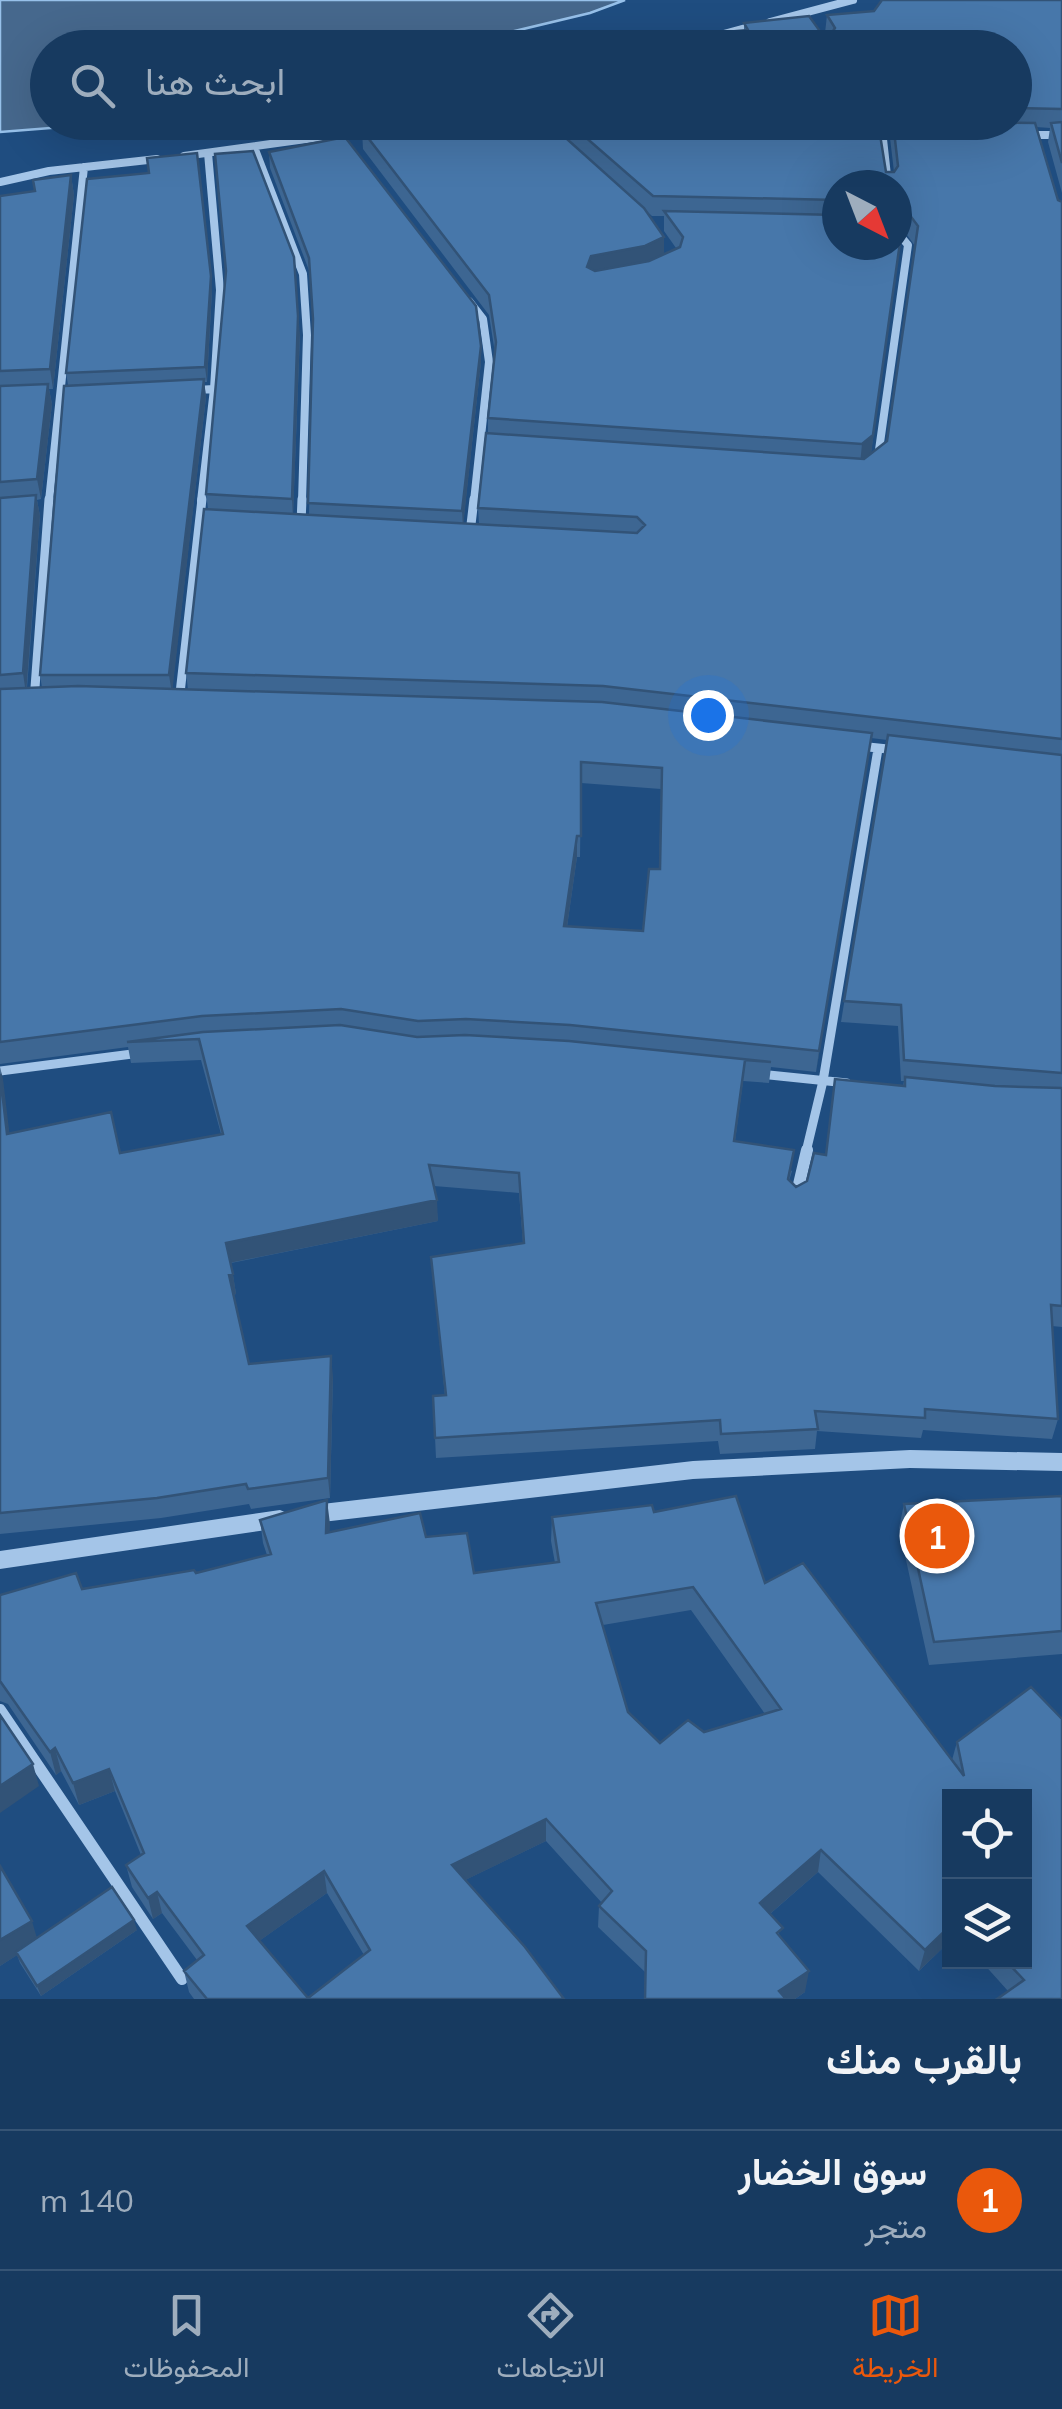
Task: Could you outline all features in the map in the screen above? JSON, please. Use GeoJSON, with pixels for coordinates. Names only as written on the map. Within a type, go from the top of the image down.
{"type":"FeatureCollection","features":[{"type":"Feature","properties":{"kind":"street"},"geometry":{"type":"LineString","coordinates":[[739,30],[853,0]]}},
{"type":"Feature","properties":{"kind":"street"},"geometry":{"type":"LineString","coordinates":[[802,13],[810,25]]}},
{"type":"Feature","properties":{"kind":"street"},"geometry":{"type":"LineString","coordinates":[[1032,135],[1062,135]]}},
{"type":"Feature","properties":{"kind":"street"},"geometry":{"type":"LineString","coordinates":[[1038,135],[1042,151]]}},
{"type":"Feature","properties":{"kind":"street"},"geometry":{"type":"LineString","coordinates":[[0,182],[84,167],[301,140]]}},
{"type":"Feature","properties":{"kind":"street"},"geometry":{"type":"LineString","coordinates":[[346,140],[353,150]]}},
{"type":"Feature","properties":{"kind":"street"},"geometry":{"type":"LineString","coordinates":[[881,140],[886,170]]}},
{"type":"Feature","properties":{"kind":"street"},"geometry":{"type":"LineString","coordinates":[[254,147],[303,274],[307,335],[301,524]]}},
{"type":"Feature","properties":{"kind":"street"},"geometry":{"type":"LineString","coordinates":[[179,702],[214,390],[220,290],[208,153]]}},
{"type":"Feature","properties":{"kind":"street"},"geometry":{"type":"LineString","coordinates":[[34,702],[48,507],[84,167]]}},
{"type":"Feature","properties":{"kind":"street"},"geometry":{"type":"LineString","coordinates":[[872,467],[878,459],[906,260]]}},
{"type":"Feature","properties":{"kind":"street"},"geometry":{"type":"LineString","coordinates":[[459,288],[482,319],[489,362],[470,534]]}},
{"type":"Feature","properties":{"kind":"street"},"geometry":{"type":"LineString","coordinates":[[175,391],[214,390]]}},
{"type":"Feature","properties":{"kind":"street"},"geometry":{"type":"LineString","coordinates":[[40,397],[78,395]]}},
{"type":"Feature","properties":{"kind":"street"},"geometry":{"type":"LineString","coordinates":[[480,445],[498,446]]}},
{"type":"Feature","properties":{"kind":"street"},"geometry":{"type":"LineString","coordinates":[[32,508],[48,507]]}},
{"type":"Feature","properties":{"kind":"street"},"geometry":{"type":"LineString","coordinates":[[199,521],[216,522]]}},
{"type":"Feature","properties":{"kind":"street"},"geometry":{"type":"LineString","coordinates":[[284,524],[317,526]]}},
{"type":"Feature","properties":{"kind":"street"},"geometry":{"type":"LineString","coordinates":[[452,533],[490,535]]}},
{"type":"Feature","properties":{"kind":"street"},"geometry":{"type":"LineString","coordinates":[[17,703],[50,701]]}},
{"type":"Feature","properties":{"kind":"street"},"geometry":{"type":"LineString","coordinates":[[160,702],[198,703]]}},
{"type":"Feature","properties":{"kind":"street"},"geometry":{"type":"LineString","coordinates":[[840,744],[912,752]]}},
{"type":"Feature","properties":{"kind":"street"},"geometry":{"type":"LineString","coordinates":[[796,1198],[823,1080],[878,748]]}},
{"type":"Feature","properties":{"kind":"street"},"geometry":{"type":"LineString","coordinates":[[0,1071],[149,1052]]}},
{"type":"Feature","properties":{"kind":"street"},"geometry":{"type":"LineString","coordinates":[[746,1072],[861,1085]]}},
{"type":"Feature","properties":{"kind":"street"},"geometry":{"type":"LineString","coordinates":[[0,1560],[305,1516],[694,1470],[910,1459],[1062,1462]]}},
{"type":"Feature","properties":{"kind":"street"},"geometry":{"type":"LineString","coordinates":[[0,1710],[182,1979]]}},
{"type":"Feature","properties":{"kind":"water"},"geometry":{"type":"Polygon","coordinates":[[[0,0],[625,0],[519,30],[30,30],[30,130],[0,132],[0,0]]]}},
{"type":"Feature","properties":{"kind":"building"},"geometry":{"type":"Polygon","coordinates":[[[882,0],[1062,0],[1062,109],[1032,108],[1032,30],[834,30],[827,15],[874,11],[882,0]]]}},
{"type":"Feature","properties":{"kind":"building"},"geometry":{"type":"Polygon","coordinates":[[[809,16],[819,30],[748,30],[744,23],[809,16]]]}},
{"type":"Feature","properties":{"kind":"building"},"geometry":{"type":"Polygon","coordinates":[[[1062,122],[1062,163],[1051,123],[1062,122]]]}},
{"type":"Feature","properties":{"kind":"building"},"geometry":{"type":"Polygon","coordinates":[[[1035,123],[1058,200],[1062,202],[1062,739],[603,686],[186,673],[204,509],[637,533],[645,525],[637,517],[478,508],[486,433],[864,459],[887,441],[918,226],[912,218],[912,170],[895,170],[895,140],[1032,140],[1035,123]]]}},
{"type":"Feature","properties":{"kind":"building"},"geometry":{"type":"Polygon","coordinates":[[[347,140],[476,306],[481,346],[462,511],[308,503],[313,319],[309,258],[269,152],[347,140]]]}},
{"type":"Feature","properties":{"kind":"building"},"geometry":{"type":"Polygon","coordinates":[[[370,140],[568,140],[644,208],[664,237],[645,246],[591,256],[587,267],[595,271],[649,261],[680,247],[683,237],[664,211],[822,215],[822,260],[898,260],[873,435],[862,444],[488,418],[496,342],[489,295],[370,140]]]}},
{"type":"Feature","properties":{"kind":"building"},"geometry":{"type":"Polygon","coordinates":[[[589,140],[881,140],[886,170],[822,170],[822,200],[653,196],[589,140]]]}},
{"type":"Feature","properties":{"kind":"building"},"geometry":{"type":"Polygon","coordinates":[[[253,151],[294,257],[298,316],[292,499],[206,494],[226,271],[215,154],[253,151]]]}},
{"type":"Feature","properties":{"kind":"building"},"geometry":{"type":"Polygon","coordinates":[[[197,153],[211,276],[205,367],[66,373],[87,179],[149,173],[147,158],[197,153]]]}},
{"type":"Feature","properties":{"kind":"building"},"geometry":{"type":"Polygon","coordinates":[[[71,175],[50,369],[0,371],[0,196],[35,191],[33,180],[71,175]]]}},
{"type":"Feature","properties":{"kind":"building"},"geometry":{"type":"Polygon","coordinates":[[[204,379],[169,675],[40,675],[64,386],[204,379]]]}},
{"type":"Feature","properties":{"kind":"building"},"geometry":{"type":"Polygon","coordinates":[[[48,384],[37,479],[0,482],[0,386],[48,384]]]}},
{"type":"Feature","properties":{"kind":"building"},"geometry":{"type":"Polygon","coordinates":[[[36,495],[23,673],[0,675],[0,498],[36,495]]]}},
{"type":"Feature","properties":{"kind":"building"},"geometry":{"type":"Polygon","coordinates":[[[78,686],[602,702],[872,733],[819,1051],[570,1025],[466,1019],[418,1021],[341,1009],[202,1016],[0,1042],[0,689],[78,686]],[[581,762],[581,836],[577,836],[564,926],[643,931],[649,869],[660,869],[662,768],[581,762]]]}},
{"type":"Feature","properties":{"kind":"building"},"geometry":{"type":"Polygon","coordinates":[[[888,735],[1062,755],[1062,1073],[904,1060],[901,1005],[844,1001],[888,735]]]}},
{"type":"Feature","properties":{"kind":"building"},"geometry":{"type":"Polygon","coordinates":[[[340,1025],[417,1037],[465,1035],[569,1041],[771,1062],[745,1060],[734,1141],[794,1150],[788,1179],[796,1187],[807,1181],[814,1153],[826,1155],[835,1079],[905,1086],[905,1077],[1062,1088],[1062,1306],[1051,1305],[1058,1419],[925,1409],[925,1418],[815,1411],[818,1429],[721,1434],[720,1420],[435,1438],[433,1396],[446,1395],[431,1257],[524,1243],[519,1173],[429,1165],[437,1200],[226,1243],[233,1274],[229,1275],[249,1364],[331,1356],[328,1478],[0,1513],[0,1074],[7,1134],[111,1112],[120,1153],[223,1134],[199,1039],[127,1042],[203,1032],[340,1025]]]}},
{"type":"Feature","properties":{"kind":"building"},"geometry":{"type":"Polygon","coordinates":[[[736,1496],[765,1583],[803,1563],[964,1776],[957,1742],[1031,1687],[1062,1719],[1062,1999],[997,1999],[1024,1980],[1014,1969],[1032,1969],[1032,1789],[942,1789],[942,1934],[925,1950],[821,1850],[760,1903],[783,1928],[777,1933],[809,1971],[779,1991],[786,1999],[645,1999],[646,1951],[599,1906],[612,1891],[546,1819],[452,1865],[525,1947],[564,1999],[207,1999],[184,1971],[204,1955],[157,1892],[148,1898],[126,1865],[144,1853],[109,1769],[73,1783],[55,1748],[50,1752],[0,1681],[0,1595],[76,1573],[82,1589],[194,1570],[196,1573],[271,1554],[260,1520],[327,1500],[326,1533],[420,1513],[426,1537],[467,1533],[474,1573],[559,1562],[552,1517],[652,1505],[654,1512],[736,1496]],[[693,1587],[596,1603],[628,1712],[660,1743],[688,1720],[704,1732],[781,1709],[693,1587]],[[324,1871],[247,1926],[308,1998],[370,1950],[324,1871]]]}},
{"type":"Feature","properties":{"kind":"building"},"geometry":{"type":"Polygon","coordinates":[[[1062,1496],[1062,1631],[934,1642],[904,1504],[1062,1496]]]}},
{"type":"Feature","properties":{"kind":"building"},"geometry":{"type":"Polygon","coordinates":[[[0,1715],[33,1764],[0,1786],[0,1715]]]}},
{"type":"Feature","properties":{"kind":"building"},"geometry":{"type":"Polygon","coordinates":[[[0,1866],[32,1921],[0,1940],[0,1866]]]}},
{"type":"Feature","properties":{"kind":"building"},"geometry":{"type":"Polygon","coordinates":[[[112,1887],[134,1920],[37,1986],[16,1952],[112,1887]]]}},
{"type":"Feature","properties":{"kind":"place","name":"سوق الخضار"},"geometry":{"type":"Point","coordinates":[937,1536]}}]}
